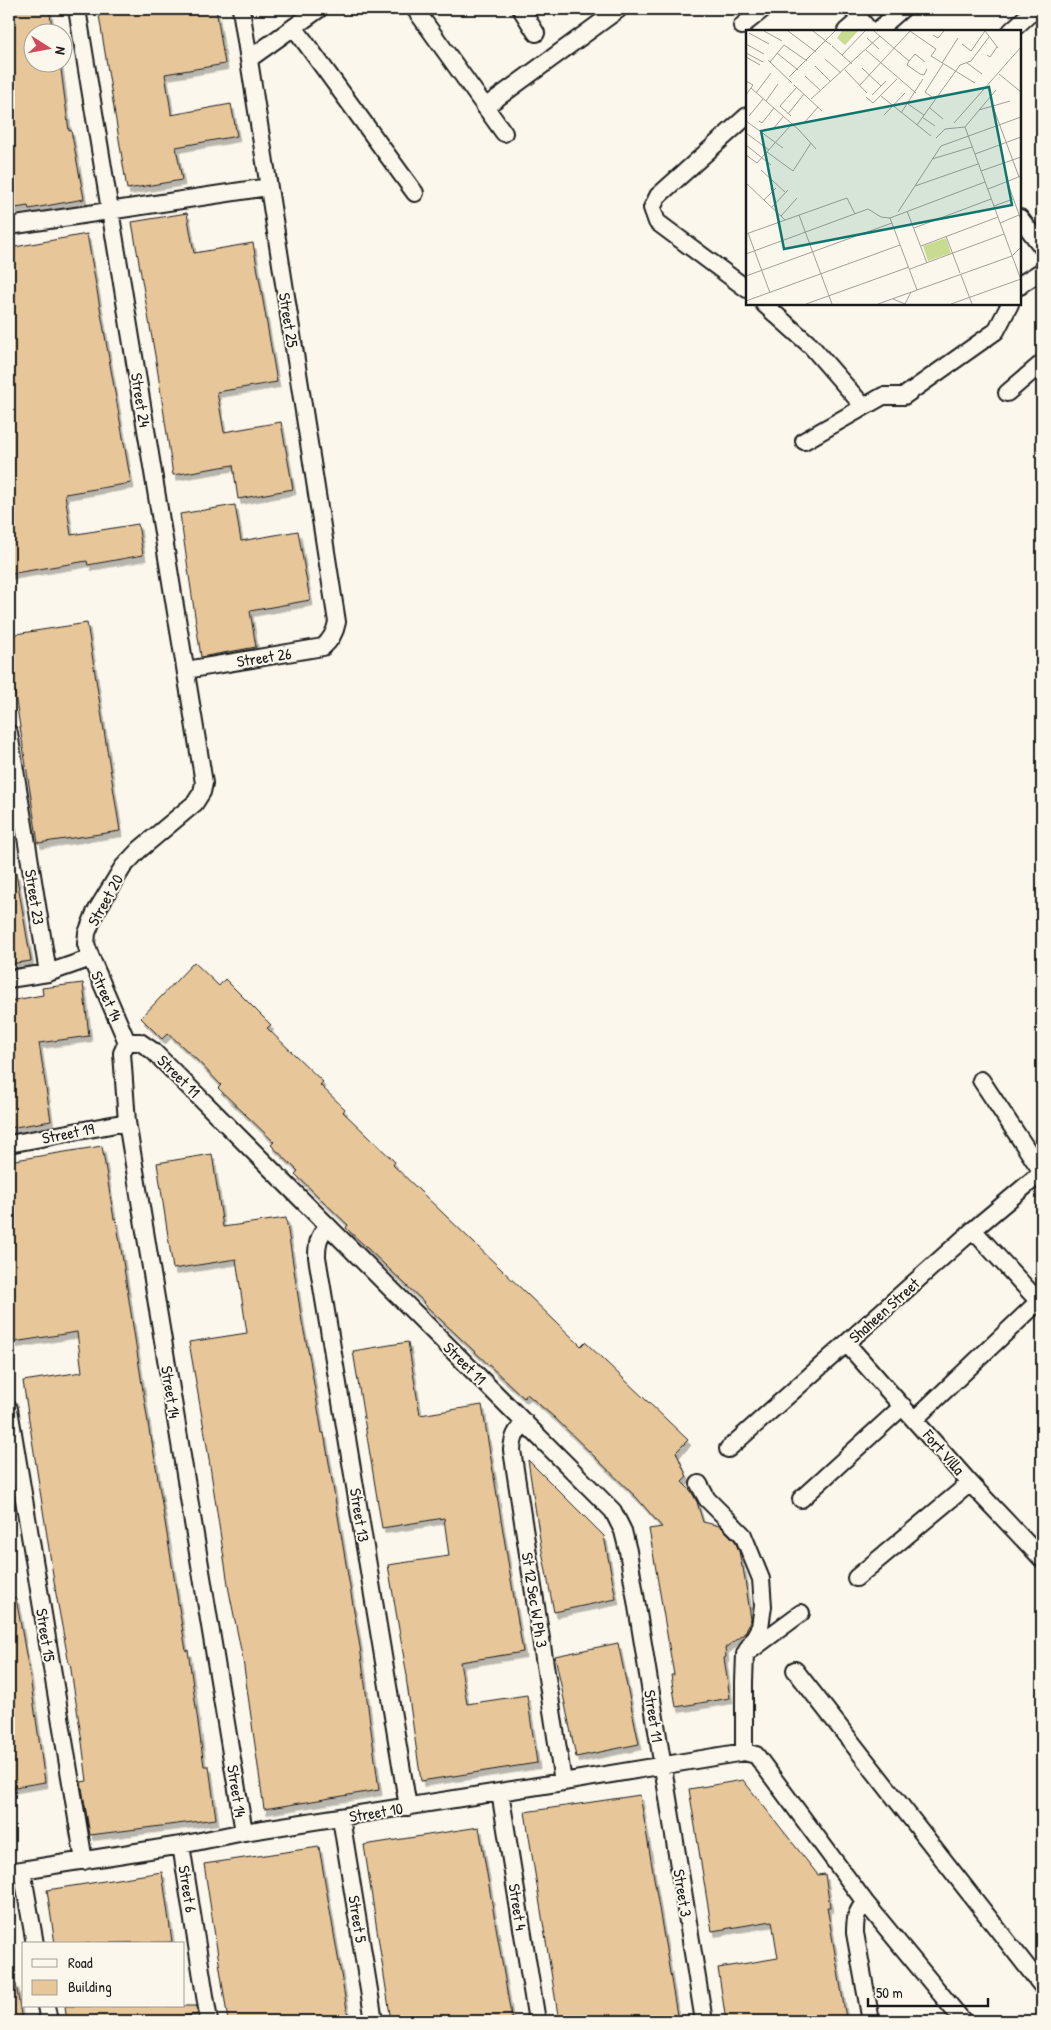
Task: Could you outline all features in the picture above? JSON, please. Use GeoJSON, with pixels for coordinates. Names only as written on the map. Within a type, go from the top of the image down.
{"type":"FeatureCollection","features":[{"type":"Feature","properties":{"kind":"street","name":"Street 24"},"geometry":{"type":"LineString","coordinates":[[77,9],[186,670],[204,783],[202,792]]}},
{"type":"Feature","properties":{"kind":"street","name":"Street 25"},"geometry":{"type":"LineString","coordinates":[[241,9],[336,610],[335,631]]}},
{"type":"Feature","properties":{"kind":"street"},"geometry":{"type":"LineString","coordinates":[[249,60],[319,9]]}},
{"type":"Feature","properties":{"kind":"street"},"geometry":{"type":"LineString","coordinates":[[415,9],[504,133]]}},
{"type":"Feature","properties":{"kind":"street"},"geometry":{"type":"LineString","coordinates":[[521,9],[536,33]]}},
{"type":"Feature","properties":{"kind":"street"},"geometry":{"type":"LineString","coordinates":[[485,107],[619,9]]}},
{"type":"Feature","properties":{"kind":"street"},"geometry":{"type":"LineString","coordinates":[[742,26],[763,9]]}},
{"type":"Feature","properties":{"kind":"street"},"geometry":{"type":"LineString","coordinates":[[878,30],[902,9]]}},
{"type":"Feature","properties":{"kind":"street"},"geometry":{"type":"LineString","coordinates":[[1012,30],[1035,9]]}},
{"type":"Feature","properties":{"kind":"street"},"geometry":{"type":"LineString","coordinates":[[847,30],[861,20]]}},
{"type":"Feature","properties":{"kind":"street"},"geometry":{"type":"LineString","coordinates":[[294,27],[415,193]]}},
{"type":"Feature","properties":{"kind":"street"},"geometry":{"type":"LineString","coordinates":[[746,117],[658,196],[652,208],[657,222],[746,287]]}},
{"type":"Feature","properties":{"kind":"street"},"geometry":{"type":"LineString","coordinates":[[9,226],[268,186]]}},
{"type":"Feature","properties":{"kind":"street"},"geometry":{"type":"LineString","coordinates":[[1021,219],[1042,247]]}},
{"type":"Feature","properties":{"kind":"street"},"geometry":{"type":"LineString","coordinates":[[1021,284],[1042,271]]}},
{"type":"Feature","properties":{"kind":"street"},"geometry":{"type":"LineString","coordinates":[[765,305],[811,346],[864,407]]}},
{"type":"Feature","properties":{"kind":"street"},"geometry":{"type":"LineString","coordinates":[[804,441],[883,396],[904,396],[996,331],[1009,305]]}},
{"type":"Feature","properties":{"kind":"street"},"geometry":{"type":"LineString","coordinates":[[1006,393],[1041,367]]}},
{"type":"Feature","properties":{"kind":"street","name":"Street 26"},"geometry":{"type":"LineString","coordinates":[[186,670],[323,647],[330,641],[335,631]]}},
{"type":"Feature","properties":{"kind":"street","name":"Street 23"},"geometry":{"type":"LineString","coordinates":[[9,732],[48,973]]}},
{"type":"Feature","properties":{"kind":"street","name":"Street 20"},"geometry":{"type":"LineString","coordinates":[[90,958],[86,944],[87,933],[95,913],[114,881],[139,850],[195,803],[202,792]]}},
{"type":"Feature","properties":{"kind":"street"},"geometry":{"type":"LineString","coordinates":[[9,979],[48,973],[90,958]]}},
{"type":"Feature","properties":{"kind":"street","name":"Street 14"},"geometry":{"type":"LineString","coordinates":[[90,958],[127,1042],[122,1053],[127,1122],[244,1832]]}},
{"type":"Feature","properties":{"kind":"street","name":"Street 11"},"geometry":{"type":"LineString","coordinates":[[127,1042],[140,1042],[153,1051],[613,1511],[624,1531],[662,1766]]}},
{"type":"Feature","properties":{"kind":"street"},"geometry":{"type":"LineString","coordinates":[[981,1080],[1042,1172]]}},
{"type":"Feature","properties":{"kind":"street","name":"Street 19"},"geometry":{"type":"LineString","coordinates":[[9,1144],[127,1122]]}},
{"type":"Feature","properties":{"kind":"street","name":"Shaheen Street"},"geometry":{"type":"LineString","coordinates":[[728,1449],[973,1230],[1042,1172]]}},
{"type":"Feature","properties":{"kind":"street","name":"Street 13"},"geometry":{"type":"LineString","coordinates":[[328,1226],[321,1233],[317,1242],[317,1257],[408,1807]]}},
{"type":"Feature","properties":{"kind":"street"},"geometry":{"type":"LineString","coordinates":[[915,1419],[1040,1303],[973,1230]]}},
{"type":"Feature","properties":{"kind":"street","name":"Fort Villa"},"geometry":{"type":"LineString","coordinates":[[847,1344],[904,1406],[970,1483],[1042,1559]]}},
{"type":"Feature","properties":{"kind":"street"},"geometry":{"type":"LineString","coordinates":[[801,1499],[904,1406]]}},
{"type":"Feature","properties":{"kind":"street","name":"Street 15"},"geometry":{"type":"LineString","coordinates":[[9,1409],[84,1861]]}},
{"type":"Feature","properties":{"kind":"street","name":"St 12 Sec W Ph 3"},"geometry":{"type":"LineString","coordinates":[[525,1422],[515,1434],[512,1450],[563,1782]]}},
{"type":"Feature","properties":{"kind":"street"},"geometry":{"type":"LineString","coordinates":[[856,1578],[970,1483]]}},
{"type":"Feature","properties":{"kind":"street"},"geometry":{"type":"LineString","coordinates":[[699,1484],[707,1500],[743,1535],[761,1579],[763,1606],[760,1627],[745,1654],[744,1752],[756,1755],[865,1902],[963,2021]]}},
{"type":"Feature","properties":{"kind":"street"},"geometry":{"type":"LineString","coordinates":[[745,1654],[801,1613]]}},
{"type":"Feature","properties":{"kind":"street"},"geometry":{"type":"LineString","coordinates":[[795,1670],[1042,1986]]}},
{"type":"Feature","properties":{"kind":"street","name":"Street 10"},"geometry":{"type":"LineString","coordinates":[[16,1871],[181,1845],[244,1832],[341,1818],[744,1752]]}},
{"type":"Feature","properties":{"kind":"street","name":"Street 3"},"geometry":{"type":"LineString","coordinates":[[662,1766],[704,2021]]}},
{"type":"Feature","properties":{"kind":"street","name":"Street 4"},"geometry":{"type":"LineString","coordinates":[[500,1792],[537,2021]]}},
{"type":"Feature","properties":{"kind":"street","name":"Street 5"},"geometry":{"type":"LineString","coordinates":[[341,1818],[374,2021]]}},
{"type":"Feature","properties":{"kind":"street","name":"Street 6"},"geometry":{"type":"LineString","coordinates":[[181,1845],[209,2021]]}},
{"type":"Feature","properties":{"kind":"street"},"geometry":{"type":"LineString","coordinates":[[16,1871],[34,1942]]}},
{"type":"Feature","properties":{"kind":"street"},"geometry":{"type":"LineString","coordinates":[[865,1902],[857,1911],[855,1933],[870,2021]]}},
{"type":"Feature","properties":{"kind":"street"},"geometry":{"type":"LineString","coordinates":[[46,2008],[49,2021]]}},
{"type":"Feature","properties":{"kind":"building"},"geometry":{"type":"Polygon","coordinates":[[[9,9],[49,9],[51,22],[22,22],[22,72],[61,72],[69,131],[71,130],[84,199],[29,209],[28,206],[9,209],[9,9]]]}},
{"type":"Feature","properties":{"kind":"building"},"geometry":{"type":"Polygon","coordinates":[[[98,9],[216,9],[225,64],[165,74],[171,115],[231,104],[237,136],[176,147],[182,180],[127,189],[98,9]]]}},
{"type":"Feature","properties":{"kind":"building"},"geometry":{"type":"Polygon","coordinates":[[[187,213],[194,253],[253,243],[277,382],[217,392],[224,432],[281,422],[293,489],[238,499],[233,465],[173,475],[132,222],[187,213]]]}},
{"type":"Feature","properties":{"kind":"building"},"geometry":{"type":"Polygon","coordinates":[[[87,234],[131,483],[65,494],[71,535],[138,524],[143,555],[88,565],[87,561],[9,574],[9,248],[87,234]]]}},
{"type":"Feature","properties":{"kind":"building"},"geometry":{"type":"Polygon","coordinates":[[[235,505],[241,541],[298,531],[310,600],[250,611],[256,647],[201,657],[180,514],[235,505]]]}},
{"type":"Feature","properties":{"kind":"building"},"geometry":{"type":"Polygon","coordinates":[[[87,623],[120,831],[38,843],[9,656],[9,635],[87,623]]]}},
{"type":"Feature","properties":{"kind":"building"},"geometry":{"type":"Polygon","coordinates":[[[16,873],[31,961],[9,964],[9,874],[16,873]]]}},
{"type":"Feature","properties":{"kind":"building"},"geometry":{"type":"Polygon","coordinates":[[[194,962],[219,986],[225,979],[271,1025],[267,1028],[323,1082],[320,1085],[345,1109],[343,1112],[395,1162],[393,1165],[581,1346],[585,1342],[688,1440],[676,1452],[687,1477],[682,1482],[691,1491],[697,1502],[703,1522],[720,1526],[735,1541],[743,1567],[751,1619],[745,1633],[725,1648],[726,1657],[724,1658],[730,1698],[676,1707],[671,1675],[674,1675],[649,1529],[662,1527],[636,1497],[555,1418],[527,1394],[524,1398],[346,1228],[348,1225],[295,1174],[298,1171],[271,1145],[274,1142],[218,1088],[221,1085],[197,1060],[168,1033],[162,1039],[141,1018],[194,962]]]}},
{"type":"Feature","properties":{"kind":"building"},"geometry":{"type":"Polygon","coordinates":[[[83,983],[89,1036],[39,1043],[51,1121],[9,1128],[9,1001],[43,995],[42,988],[83,983]]]}},
{"type":"Feature","properties":{"kind":"building"},"geometry":{"type":"Polygon","coordinates":[[[102,1146],[122,1255],[186,1651],[188,1650],[204,1766],[209,1766],[216,1819],[90,1835],[81,1782],[87,1781],[82,1742],[70,1663],[56,1594],[23,1381],[82,1372],[77,1332],[14,1342],[9,1305],[9,1161],[102,1146]]]}},
{"type":"Feature","properties":{"kind":"building"},"geometry":{"type":"Polygon","coordinates":[[[212,1154],[223,1227],[286,1218],[302,1322],[322,1433],[324,1433],[360,1647],[379,1790],[264,1809],[243,1660],[229,1591],[189,1342],[247,1333],[236,1259],[173,1269],[157,1163],[212,1154]]]}},
{"type":"Feature","properties":{"kind":"building"},"geometry":{"type":"Polygon","coordinates":[[[408,1342],[420,1415],[482,1405],[523,1652],[460,1662],[467,1704],[527,1695],[537,1763],[421,1781],[407,1676],[388,1565],[449,1556],[444,1518],[382,1528],[353,1351],[408,1342]]]}},
{"type":"Feature","properties":{"kind":"building"},"geometry":{"type":"Polygon","coordinates":[[[528,1460],[604,1536],[616,1599],[554,1612],[541,1546],[528,1460]]]}},
{"type":"Feature","properties":{"kind":"building"},"geometry":{"type":"Polygon","coordinates":[[[9,1598],[16,1598],[30,1677],[45,1782],[9,1788],[9,1598]]]}},
{"type":"Feature","properties":{"kind":"building"},"geometry":{"type":"Polygon","coordinates":[[[618,1643],[639,1744],[576,1757],[555,1656],[618,1643]]]}},
{"type":"Feature","properties":{"kind":"building"},"geometry":{"type":"Polygon","coordinates":[[[743,1780],[818,1875],[825,1874],[830,1907],[827,1907],[846,2018],[825,2021],[726,2021],[718,1968],[778,1958],[772,1921],[712,1931],[689,1789],[743,1780]]]}},
{"type":"Feature","properties":{"kind":"building"},"geometry":{"type":"Polygon","coordinates":[[[640,1795],[678,2021],[559,2021],[525,1812],[640,1795]]]}},
{"type":"Feature","properties":{"kind":"building"},"geometry":{"type":"Polygon","coordinates":[[[479,1827],[512,2021],[391,2021],[364,1845],[479,1827]]]}},
{"type":"Feature","properties":{"kind":"building"},"geometry":{"type":"Polygon","coordinates":[[[319,1847],[349,2021],[228,2021],[204,1864],[319,1847]]]}},
{"type":"Feature","properties":{"kind":"building"},"geometry":{"type":"Polygon","coordinates":[[[162,1872],[172,1942],[55,1942],[47,1890],[162,1872]]]}},
{"type":"Feature","properties":{"kind":"building"},"geometry":{"type":"Polygon","coordinates":[[[9,1984],[16,1984],[22,2021],[9,2021],[9,1984]]]}},
{"type":"Feature","properties":{"kind":"building"},"geometry":{"type":"Polygon","coordinates":[[[185,2006],[197,2006],[198,2014],[150,2021],[67,2021],[65,2008],[185,2008],[185,2006]]]}}]}
